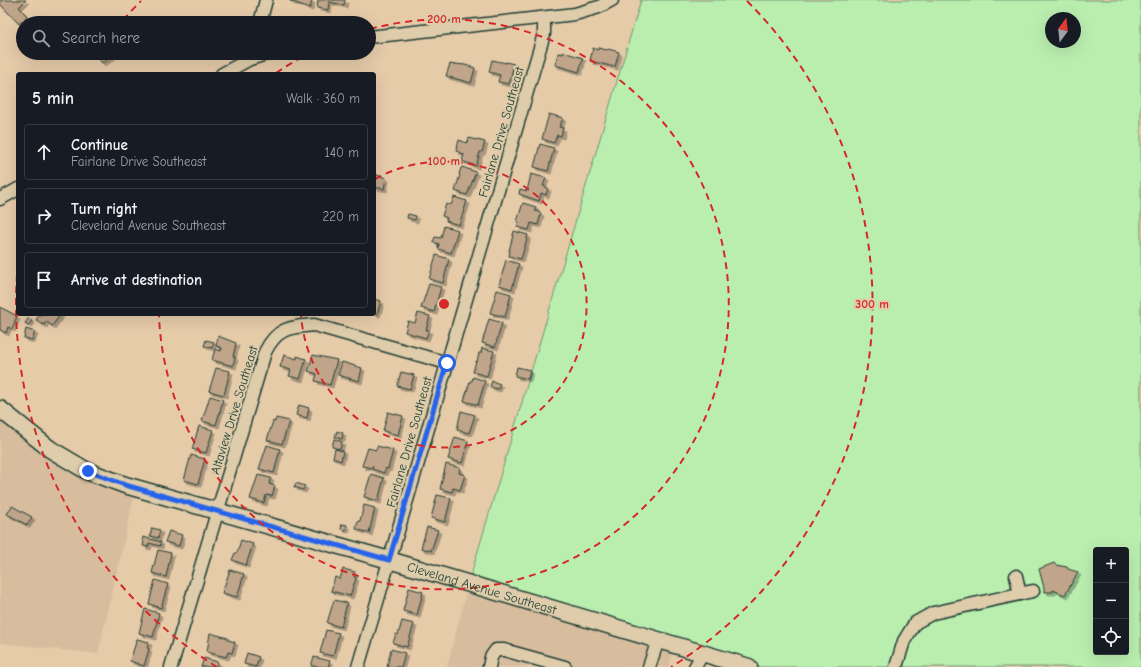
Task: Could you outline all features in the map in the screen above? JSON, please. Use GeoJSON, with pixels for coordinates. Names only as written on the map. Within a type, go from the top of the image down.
{"type":"FeatureCollection","features":[{"type":"Feature","properties":{"kind":"main road","name":"Cleveland Avenue Southeast"},"geometry":{"type":"LineString","coordinates":[[0,409],[50,449],[88,471],[125,485],[389,560],[749,667]]}},
{"type":"Feature","properties":{"kind":"street"},"geometry":{"type":"LineString","coordinates":[[262,16],[266,0]]}},
{"type":"Feature","properties":{"kind":"street"},"geometry":{"type":"LineString","coordinates":[[376,36],[575,14],[598,7],[612,0]]}},
{"type":"Feature","properties":{"kind":"street","name":"Fairlane Drive Southeast"},"geometry":{"type":"LineString","coordinates":[[358,667],[544,34],[544,18]]}},
{"type":"Feature","properties":{"kind":"street"},"geometry":{"type":"LineString","coordinates":[[225,72],[244,60]]}},
{"type":"Feature","properties":{"kind":"street"},"geometry":{"type":"LineString","coordinates":[[0,199],[16,190]]}},
{"type":"Feature","properties":{"kind":"street","name":"Altaview Drive Southeast"},"geometry":{"type":"LineString","coordinates":[[171,667],[265,352],[270,342],[278,333],[293,326],[314,325],[447,363]]}},
{"type":"Feature","properties":{"kind":"street"},"geometry":{"type":"LineString","coordinates":[[1016,576],[1020,594]]}},
{"type":"Feature","properties":{"kind":"street"},"geometry":{"type":"LineString","coordinates":[[896,667],[904,641],[915,623],[933,613],[1033,591]]}},
{"type":"Feature","properties":{"kind":"street"},"geometry":{"type":"LineString","coordinates":[[650,667],[658,640]]}},
{"type":"Feature","properties":{"kind":"street"},"geometry":{"type":"LineString","coordinates":[[489,667],[491,657],[496,650],[504,650],[565,667]]}},
{"type":"Feature","properties":{"kind":"street"},"geometry":{"type":"LineString","coordinates":[[695,667],[703,653]]}},
{"type":"Feature","properties":{"kind":"shaded area"},"geometry":{"type":"Polygon","coordinates":[[[0,414],[135,493],[98,654],[0,643],[0,414]]]}},
{"type":"Feature","properties":{"kind":"shaded area"},"geometry":{"type":"Polygon","coordinates":[[[470,578],[673,649],[669,667],[447,667],[470,578]]]}},
{"type":"Feature","properties":{"kind":"green space"},"geometry":{"type":"Polygon","coordinates":[[[641,0],[1141,0],[1141,667],[736,667],[470,578],[641,0]]]}},
{"type":"Feature","properties":{"kind":"building"},"geometry":{"type":"Polygon","coordinates":[[[1,0],[26,0],[19,7],[27,16],[16,16],[16,21],[0,4],[1,0]]]}},
{"type":"Feature","properties":{"kind":"building"},"geometry":{"type":"Polygon","coordinates":[[[290,0],[312,0],[310,8],[290,0]]]}},
{"type":"Feature","properties":{"kind":"building"},"geometry":{"type":"Polygon","coordinates":[[[318,0],[345,0],[344,5],[329,2],[328,10],[317,8],[318,0]]]}},
{"type":"Feature","properties":{"kind":"building"},"geometry":{"type":"Polygon","coordinates":[[[593,48],[598,50],[598,48],[608,49],[619,52],[615,67],[590,61],[593,48]]]}},
{"type":"Feature","properties":{"kind":"building"},"geometry":{"type":"Polygon","coordinates":[[[563,52],[583,58],[579,72],[555,65],[558,53],[563,54],[563,52]]]}},
{"type":"Feature","properties":{"kind":"building"},"geometry":{"type":"Polygon","coordinates":[[[100,60],[107,60],[102,63],[100,60]]]}},
{"type":"Feature","properties":{"kind":"building"},"geometry":{"type":"Polygon","coordinates":[[[492,60],[514,64],[509,84],[498,82],[500,75],[489,72],[492,60]]]}},
{"type":"Feature","properties":{"kind":"building"},"geometry":{"type":"Polygon","coordinates":[[[450,64],[465,65],[475,68],[471,83],[446,76],[450,64]]]}},
{"type":"Feature","properties":{"kind":"building"},"geometry":{"type":"Polygon","coordinates":[[[549,114],[563,118],[559,127],[563,128],[561,136],[557,135],[554,143],[542,139],[549,114]]]}},
{"type":"Feature","properties":{"kind":"building"},"geometry":{"type":"Polygon","coordinates":[[[469,138],[485,142],[476,166],[462,161],[464,154],[456,151],[459,140],[467,143],[469,138]]]}},
{"type":"Feature","properties":{"kind":"building"},"geometry":{"type":"Polygon","coordinates":[[[540,144],[554,148],[548,171],[534,167],[540,144]]]}},
{"type":"Feature","properties":{"kind":"building"},"geometry":{"type":"Polygon","coordinates":[[[462,167],[476,172],[467,195],[455,191],[462,167]]]}},
{"type":"Feature","properties":{"kind":"building"},"geometry":{"type":"Polygon","coordinates":[[[531,174],[546,178],[543,186],[548,188],[546,195],[541,193],[539,201],[519,194],[520,189],[527,191],[531,174]]]}},
{"type":"Feature","properties":{"kind":"building"},"geometry":{"type":"Polygon","coordinates":[[[376,175],[386,178],[384,189],[376,187],[376,175]]]}},
{"type":"Feature","properties":{"kind":"building"},"geometry":{"type":"Polygon","coordinates":[[[454,197],[467,201],[459,225],[446,221],[447,218],[442,216],[446,204],[451,205],[454,197]]]}},
{"type":"Feature","properties":{"kind":"building"},"geometry":{"type":"Polygon","coordinates":[[[523,203],[536,207],[535,211],[541,213],[538,225],[531,223],[529,230],[517,227],[519,222],[517,221],[523,203]]]}},
{"type":"Feature","properties":{"kind":"building"},"geometry":{"type":"Polygon","coordinates":[[[408,214],[416,216],[415,220],[407,218],[408,214]]]}},
{"type":"Feature","properties":{"kind":"building"},"geometry":{"type":"Polygon","coordinates":[[[444,226],[458,230],[451,253],[438,249],[439,244],[433,242],[435,237],[441,238],[444,226]]]}},
{"type":"Feature","properties":{"kind":"building"},"geometry":{"type":"Polygon","coordinates":[[[514,231],[528,235],[521,259],[509,256],[514,231]]]}},
{"type":"Feature","properties":{"kind":"building"},"geometry":{"type":"Polygon","coordinates":[[[436,255],[449,259],[443,283],[429,279],[436,255]]]}},
{"type":"Feature","properties":{"kind":"building"},"geometry":{"type":"Polygon","coordinates":[[[506,260],[519,264],[512,289],[499,285],[506,260]]]}},
{"type":"Feature","properties":{"kind":"building"},"geometry":{"type":"Polygon","coordinates":[[[429,284],[441,287],[434,312],[421,308],[429,284]]]}},
{"type":"Feature","properties":{"kind":"building"},"geometry":{"type":"Polygon","coordinates":[[[497,290],[511,294],[505,317],[490,313],[497,290]]]}},
{"type":"Feature","properties":{"kind":"building"},"geometry":{"type":"Polygon","coordinates":[[[376,300],[381,301],[376,314],[376,300]]]}},
{"type":"Feature","properties":{"kind":"building"},"geometry":{"type":"Polygon","coordinates":[[[0,307],[17,316],[12,329],[8,327],[6,333],[0,330],[0,307]]]}},
{"type":"Feature","properties":{"kind":"building"},"geometry":{"type":"Polygon","coordinates":[[[418,313],[430,316],[426,330],[429,330],[426,338],[405,332],[408,321],[415,323],[418,313]]]}},
{"type":"Feature","properties":{"kind":"building"},"geometry":{"type":"Polygon","coordinates":[[[39,316],[60,316],[52,326],[46,321],[44,325],[36,320],[39,316]]]}},
{"type":"Feature","properties":{"kind":"building"},"geometry":{"type":"Polygon","coordinates":[[[29,318],[32,321],[28,325],[25,323],[29,318]]]}},
{"type":"Feature","properties":{"kind":"building"},"geometry":{"type":"Polygon","coordinates":[[[489,319],[502,323],[495,347],[482,343],[489,319]]]}},
{"type":"Feature","properties":{"kind":"building"},"geometry":{"type":"Polygon","coordinates":[[[26,329],[35,332],[32,340],[24,338],[26,329]]]}},
{"type":"Feature","properties":{"kind":"building"},"geometry":{"type":"Polygon","coordinates":[[[218,336],[236,343],[233,366],[212,360],[215,349],[221,351],[222,348],[216,346],[218,336]]]}},
{"type":"Feature","properties":{"kind":"building"},"geometry":{"type":"Polygon","coordinates":[[[206,340],[214,342],[212,348],[204,346],[206,340]]]}},
{"type":"Feature","properties":{"kind":"building"},"geometry":{"type":"Polygon","coordinates":[[[482,348],[494,351],[487,376],[473,372],[482,348]]]}},
{"type":"Feature","properties":{"kind":"building"},"geometry":{"type":"Polygon","coordinates":[[[284,355],[297,359],[297,356],[306,359],[300,379],[289,376],[291,370],[280,367],[284,355]]]}},
{"type":"Feature","properties":{"kind":"building"},"geometry":{"type":"Polygon","coordinates":[[[313,355],[337,360],[330,385],[315,381],[317,374],[308,371],[313,355]]]}},
{"type":"Feature","properties":{"kind":"building"},"geometry":{"type":"Polygon","coordinates":[[[342,362],[362,368],[359,381],[338,375],[342,362]]]}},
{"type":"Feature","properties":{"kind":"building"},"geometry":{"type":"Polygon","coordinates":[[[517,367],[530,370],[528,379],[515,376],[517,367]]]}},
{"type":"Feature","properties":{"kind":"building"},"geometry":{"type":"Polygon","coordinates":[[[216,368],[230,371],[224,395],[209,391],[216,368]]]}},
{"type":"Feature","properties":{"kind":"building"},"geometry":{"type":"Polygon","coordinates":[[[401,372],[414,375],[410,389],[397,386],[401,372]]]}},
{"type":"Feature","properties":{"kind":"building"},"geometry":{"type":"Polygon","coordinates":[[[473,377],[485,381],[478,405],[464,401],[470,381],[472,381],[473,377]]]}},
{"type":"Feature","properties":{"kind":"building"},"geometry":{"type":"Polygon","coordinates":[[[492,381],[500,384],[498,389],[490,387],[492,381]]]}},
{"type":"Feature","properties":{"kind":"building"},"geometry":{"type":"Polygon","coordinates":[[[210,396],[223,400],[216,425],[202,421],[210,396]]]}},
{"type":"Feature","properties":{"kind":"building"},"geometry":{"type":"Polygon","coordinates":[[[299,405],[309,408],[307,418],[296,415],[299,405]]]}},
{"type":"Feature","properties":{"kind":"building"},"geometry":{"type":"Polygon","coordinates":[[[461,411],[475,415],[469,433],[457,430],[461,411]]]}},
{"type":"Feature","properties":{"kind":"building"},"geometry":{"type":"Polygon","coordinates":[[[388,412],[403,416],[398,435],[383,431],[388,412]]]}},
{"type":"Feature","properties":{"kind":"building"},"geometry":{"type":"Polygon","coordinates":[[[276,418],[289,421],[282,444],[267,440],[273,421],[275,422],[276,418]]]}},
{"type":"Feature","properties":{"kind":"building"},"geometry":{"type":"Polygon","coordinates":[[[199,426],[213,430],[206,453],[192,449],[199,426]]]}},
{"type":"Feature","properties":{"kind":"building"},"geometry":{"type":"Polygon","coordinates":[[[337,431],[343,433],[342,439],[335,437],[337,431]]]}},
{"type":"Feature","properties":{"kind":"building"},"geometry":{"type":"Polygon","coordinates":[[[455,437],[468,441],[462,463],[448,459],[455,437]]]}},
{"type":"Feature","properties":{"kind":"building"},"geometry":{"type":"Polygon","coordinates":[[[334,439],[342,442],[340,449],[332,447],[334,439]]]}},
{"type":"Feature","properties":{"kind":"building"},"geometry":{"type":"Polygon","coordinates":[[[267,445],[280,449],[274,473],[259,469],[267,445]]]}},
{"type":"Feature","properties":{"kind":"building"},"geometry":{"type":"Polygon","coordinates":[[[377,446],[393,450],[388,469],[386,468],[384,473],[372,469],[373,465],[372,468],[362,466],[368,448],[376,450],[377,446]]]}},
{"type":"Feature","properties":{"kind":"building"},"geometry":{"type":"Polygon","coordinates":[[[335,449],[343,451],[341,461],[333,458],[335,449]]]}},
{"type":"Feature","properties":{"kind":"building"},"geometry":{"type":"Polygon","coordinates":[[[191,455],[205,459],[198,484],[184,480],[191,455]]]}},
{"type":"Feature","properties":{"kind":"building"},"geometry":{"type":"Polygon","coordinates":[[[446,464],[460,468],[459,473],[465,475],[460,490],[453,488],[452,492],[440,489],[446,464]]]}},
{"type":"Feature","properties":{"kind":"building"},"geometry":{"type":"Polygon","coordinates":[[[371,474],[384,478],[378,501],[364,497],[371,474]]]}},
{"type":"Feature","properties":{"kind":"building"},"geometry":{"type":"Polygon","coordinates":[[[258,475],[271,478],[269,484],[275,486],[272,496],[266,495],[264,503],[250,499],[258,475]]]}},
{"type":"Feature","properties":{"kind":"building"},"geometry":{"type":"Polygon","coordinates":[[[296,483],[305,486],[303,490],[294,487],[296,483]]]}},
{"type":"Feature","properties":{"kind":"building"},"geometry":{"type":"Polygon","coordinates":[[[437,495],[451,498],[445,522],[431,518],[437,495]]]}},
{"type":"Feature","properties":{"kind":"building"},"geometry":{"type":"Polygon","coordinates":[[[364,505],[375,508],[369,533],[356,529],[358,521],[360,521],[364,505]]]}},
{"type":"Feature","properties":{"kind":"building"},"geometry":{"type":"Polygon","coordinates":[[[12,506],[32,517],[27,525],[7,514],[12,506]]]}},
{"type":"Feature","properties":{"kind":"building"},"geometry":{"type":"Polygon","coordinates":[[[342,524],[347,525],[346,530],[341,529],[342,524]]]}},
{"type":"Feature","properties":{"kind":"building"},"geometry":{"type":"Polygon","coordinates":[[[427,527],[438,530],[431,551],[421,548],[427,527]]]}},
{"type":"Feature","properties":{"kind":"building"},"geometry":{"type":"Polygon","coordinates":[[[152,528],[160,530],[158,538],[150,536],[152,528]]]}},
{"type":"Feature","properties":{"kind":"building"},"geometry":{"type":"Polygon","coordinates":[[[169,531],[182,535],[179,546],[165,542],[169,531]]]}},
{"type":"Feature","properties":{"kind":"building"},"geometry":{"type":"Polygon","coordinates":[[[143,537],[161,542],[160,546],[149,543],[148,547],[143,546],[143,537]]]}},
{"type":"Feature","properties":{"kind":"building"},"geometry":{"type":"Polygon","coordinates":[[[241,540],[253,544],[246,565],[232,560],[235,553],[237,553],[241,540]]]}},
{"type":"Feature","properties":{"kind":"building"},"geometry":{"type":"Polygon","coordinates":[[[158,550],[171,553],[166,577],[152,573],[158,550]]]}},
{"type":"Feature","properties":{"kind":"building"},"geometry":{"type":"Polygon","coordinates":[[[1054,563],[1078,572],[1065,595],[1053,590],[1053,592],[1045,592],[1039,569],[1054,563]]]}},
{"type":"Feature","properties":{"kind":"building"},"geometry":{"type":"Polygon","coordinates":[[[343,569],[355,572],[354,577],[356,578],[350,596],[331,591],[335,577],[340,579],[343,569]]]}},
{"type":"Feature","properties":{"kind":"building"},"geometry":{"type":"Polygon","coordinates":[[[230,570],[244,574],[237,597],[222,593],[230,570]]]}},
{"type":"Feature","properties":{"kind":"building"},"geometry":{"type":"Polygon","coordinates":[[[155,580],[168,584],[161,608],[149,604],[155,580]]]}},
{"type":"Feature","properties":{"kind":"building"},"geometry":{"type":"Polygon","coordinates":[[[409,588],[423,592],[417,615],[403,611],[409,588]]]}},
{"type":"Feature","properties":{"kind":"building"},"geometry":{"type":"Polygon","coordinates":[[[334,600],[347,603],[341,627],[327,623],[334,600]]]}},
{"type":"Feature","properties":{"kind":"building"},"geometry":{"type":"Polygon","coordinates":[[[145,609],[159,613],[153,637],[139,633],[145,609]]]}},
{"type":"Feature","properties":{"kind":"building"},"geometry":{"type":"Polygon","coordinates":[[[402,621],[414,624],[407,647],[393,643],[396,634],[398,635],[402,621]]]}},
{"type":"Feature","properties":{"kind":"building"},"geometry":{"type":"Polygon","coordinates":[[[326,630],[339,633],[333,656],[320,653],[326,630]]]}},
{"type":"Feature","properties":{"kind":"building"},"geometry":{"type":"Polygon","coordinates":[[[210,633],[228,638],[228,640],[235,642],[232,653],[228,652],[226,657],[207,652],[210,633]]]}},
{"type":"Feature","properties":{"kind":"building"},"geometry":{"type":"Polygon","coordinates":[[[137,639],[149,642],[147,648],[149,649],[144,666],[130,661],[137,639]]]}},
{"type":"Feature","properties":{"kind":"building"},"geometry":{"type":"Polygon","coordinates":[[[391,649],[405,653],[401,667],[387,667],[391,649]]]}},
{"type":"Feature","properties":{"kind":"building"},"geometry":{"type":"Polygon","coordinates":[[[247,653],[259,657],[256,667],[244,664],[247,653]]]}},
{"type":"Feature","properties":{"kind":"building"},"geometry":{"type":"Polygon","coordinates":[[[314,657],[330,661],[328,667],[311,666],[314,657]]]}},
{"type":"Feature","properties":{"kind":"building"},"geometry":{"type":"Polygon","coordinates":[[[204,658],[218,662],[216,667],[201,667],[204,658]]]}},
{"type":"Feature","properties":{"kind":"route"},"geometry":{"type":"LineString","coordinates":[[88,471],[125,485],[389,560],[447,363]]}}]}
